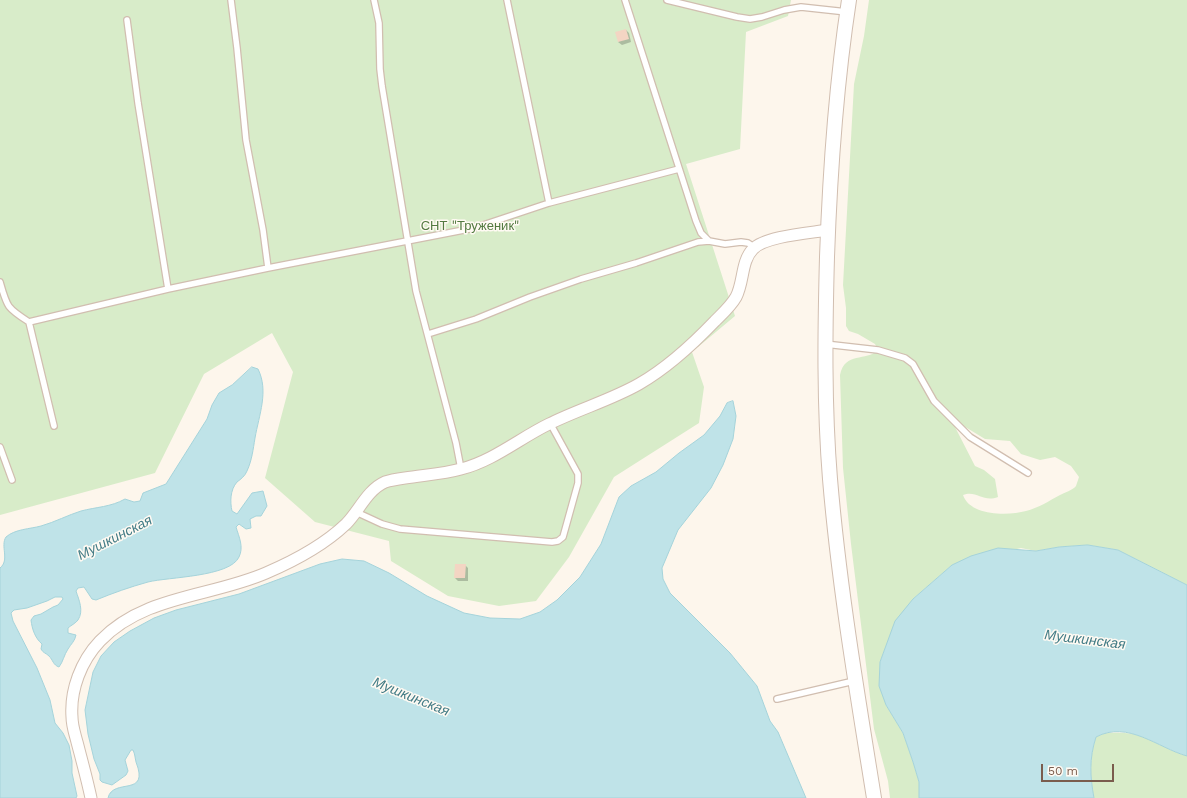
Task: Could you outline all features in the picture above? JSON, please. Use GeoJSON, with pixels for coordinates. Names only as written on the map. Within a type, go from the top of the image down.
{"type":"FeatureCollection","features":[{"type":"Feature","properties":{"kind":"street"},"geometry":{"type":"LineString","coordinates":[[848,6],[840,65],[831,163],[825,344],[827,414],[830,477],[843,601],[874,798]]}},
{"type":"Feature","properties":{"kind":"street"},"geometry":{"type":"LineString","coordinates":[[91,798],[71,716],[77,680],[82,666],[88,655],[100,641],[129,619],[154,606],[238,584],[293,561],[331,536],[346,523],[375,489],[384,483],[461,469],[488,458],[550,423],[598,404],[640,383],[662,368],[695,340],[729,307],[736,296],[748,255],[754,247],[763,242],[780,238],[828,230]]}},
{"type":"Feature","properties":{"kind":"lane"},"geometry":{"type":"LineString","coordinates":[[231,0],[246,140],[263,230],[268,268]]}},
{"type":"Feature","properties":{"kind":"lane"},"geometry":{"type":"LineString","coordinates":[[374,0],[379,23],[382,86],[416,291],[456,443],[461,469]]}},
{"type":"Feature","properties":{"kind":"lane"},"geometry":{"type":"LineString","coordinates":[[507,0],[548,203]]}},
{"type":"Feature","properties":{"kind":"lane"},"geometry":{"type":"LineString","coordinates":[[625,0],[696,221],[702,233],[709,241]]}},
{"type":"Feature","properties":{"kind":"lane"},"geometry":{"type":"LineString","coordinates":[[667,0],[750,19],[801,7],[848,6]]}},
{"type":"Feature","properties":{"kind":"lane"},"geometry":{"type":"LineString","coordinates":[[127,20],[138,103],[168,290]]}},
{"type":"Feature","properties":{"kind":"lane"},"geometry":{"type":"LineString","coordinates":[[29,322],[268,268],[474,228],[548,203],[679,170]]}},
{"type":"Feature","properties":{"kind":"lane"},"geometry":{"type":"LineString","coordinates":[[428,334],[476,319],[530,297],[581,279],[636,263],[698,242],[709,241],[725,244],[742,242],[748,243],[754,247]]}},
{"type":"Feature","properties":{"kind":"lane"},"geometry":{"type":"LineString","coordinates":[[0,282],[4,299],[11,310],[29,322],[54,426]]}},
{"type":"Feature","properties":{"kind":"lane"},"geometry":{"type":"LineString","coordinates":[[825,344],[878,350],[905,358],[913,364],[934,401],[970,437],[1028,474]]}},
{"type":"Feature","properties":{"kind":"lane"},"geometry":{"type":"LineString","coordinates":[[356,512],[382,524],[400,529],[552,542],[558,541],[563,537],[578,484],[578,474],[550,423]]}},
{"type":"Feature","properties":{"kind":"lane"},"geometry":{"type":"LineString","coordinates":[[0,447],[12,480]]}},
{"type":"Feature","properties":{"kind":"lane"},"geometry":{"type":"LineString","coordinates":[[777,699],[855,681]]}},
{"type":"Feature","properties":{"kind":"green space","name":"СНТ \"Труженик\""},"geometry":{"type":"Polygon","coordinates":[[[0,0],[791,0],[788,16],[746,32],[740,149],[686,164],[735,316],[692,352],[704,387],[699,423],[614,477],[569,557],[536,601],[499,606],[448,596],[391,561],[389,541],[315,522],[265,478],[293,372],[272,333],[204,374],[155,473],[0,515],[0,0]]]}},
{"type":"Feature","properties":{"kind":"green space"},"geometry":{"type":"Polygon","coordinates":[[[869,0],[1187,0],[1187,585],[1118,550],[1088,545],[1059,547],[1036,551],[1021,548],[952,565],[913,599],[887,644],[880,662],[886,705],[903,733],[919,782],[919,798],[890,798],[888,781],[874,729],[843,468],[840,375],[846,363],[856,358],[873,354],[878,350],[875,344],[858,334],[849,331],[846,326],[846,308],[843,285],[854,84],[864,36],[869,0]],[[962,425],[955,427],[975,466],[984,470],[995,479],[998,497],[988,499],[972,494],[963,495],[967,502],[973,507],[990,513],[1018,513],[1039,506],[1076,486],[1079,477],[1071,466],[1055,457],[1040,460],[1021,454],[1010,441],[985,439],[962,425]]]}},
{"type":"Feature","properties":{"kind":"green space"},"geometry":{"type":"Polygon","coordinates":[[[1105,733],[1125,733],[1137,735],[1187,756],[1187,798],[1094,798],[1091,775],[1092,753],[1096,737],[1105,733]]]}},
{"type":"Feature","properties":{"kind":"water","name":"Мушкинская"},"geometry":{"type":"Polygon","coordinates":[[[252,367],[258,369],[261,377],[263,386],[262,403],[250,463],[247,471],[233,489],[231,504],[232,511],[237,514],[252,493],[263,491],[267,506],[261,516],[256,516],[250,519],[251,528],[246,529],[239,524],[236,527],[241,546],[239,557],[233,564],[224,569],[198,575],[148,582],[96,600],[92,599],[84,587],[78,588],[76,591],[80,606],[80,617],[68,628],[68,633],[76,635],[59,667],[55,665],[49,656],[41,649],[42,644],[34,633],[31,620],[34,616],[58,605],[63,599],[62,597],[55,597],[27,608],[14,610],[11,613],[13,621],[37,668],[50,700],[55,723],[63,733],[69,745],[72,761],[72,773],[77,796],[76,798],[0,798],[0,568],[3,565],[5,557],[4,541],[6,537],[18,531],[51,523],[71,514],[120,502],[125,499],[134,502],[140,501],[143,493],[166,484],[207,419],[212,405],[219,393],[232,385],[252,367]]]}},
{"type":"Feature","properties":{"kind":"water","name":"Мушкинская"},"geometry":{"type":"Polygon","coordinates":[[[733,401],[736,416],[733,439],[723,465],[711,488],[678,530],[662,568],[663,579],[670,593],[730,653],[757,686],[770,721],[778,732],[806,798],[108,798],[111,792],[116,789],[135,784],[138,780],[139,773],[135,754],[133,750],[131,750],[125,760],[128,771],[126,775],[112,785],[102,782],[100,780],[100,774],[94,759],[88,734],[85,710],[93,672],[101,656],[114,642],[130,631],[154,618],[176,610],[239,594],[320,564],[342,559],[364,561],[389,573],[427,596],[464,613],[490,618],[520,619],[540,612],[557,600],[580,577],[601,544],[619,497],[631,486],[656,472],[704,435],[720,416],[727,403],[733,401]]]}},
{"type":"Feature","properties":{"kind":"water","name":"Мушкинская"},"geometry":{"type":"Polygon","coordinates":[[[1088,545],[1118,550],[1187,585],[1187,756],[1131,733],[1108,733],[1096,737],[1092,753],[1091,768],[1094,798],[919,798],[919,782],[903,733],[886,705],[879,686],[880,662],[895,621],[913,599],[952,565],[971,556],[998,548],[1036,551],[1059,547],[1088,545]]]}},
{"type":"Feature","properties":{"kind":"building"},"geometry":{"type":"Polygon","coordinates":[[[626,29],[629,39],[618,42],[615,32],[626,29]]]}},
{"type":"Feature","properties":{"kind":"building"},"geometry":{"type":"Polygon","coordinates":[[[455,564],[466,564],[465,578],[454,578],[455,564]]]}}]}
